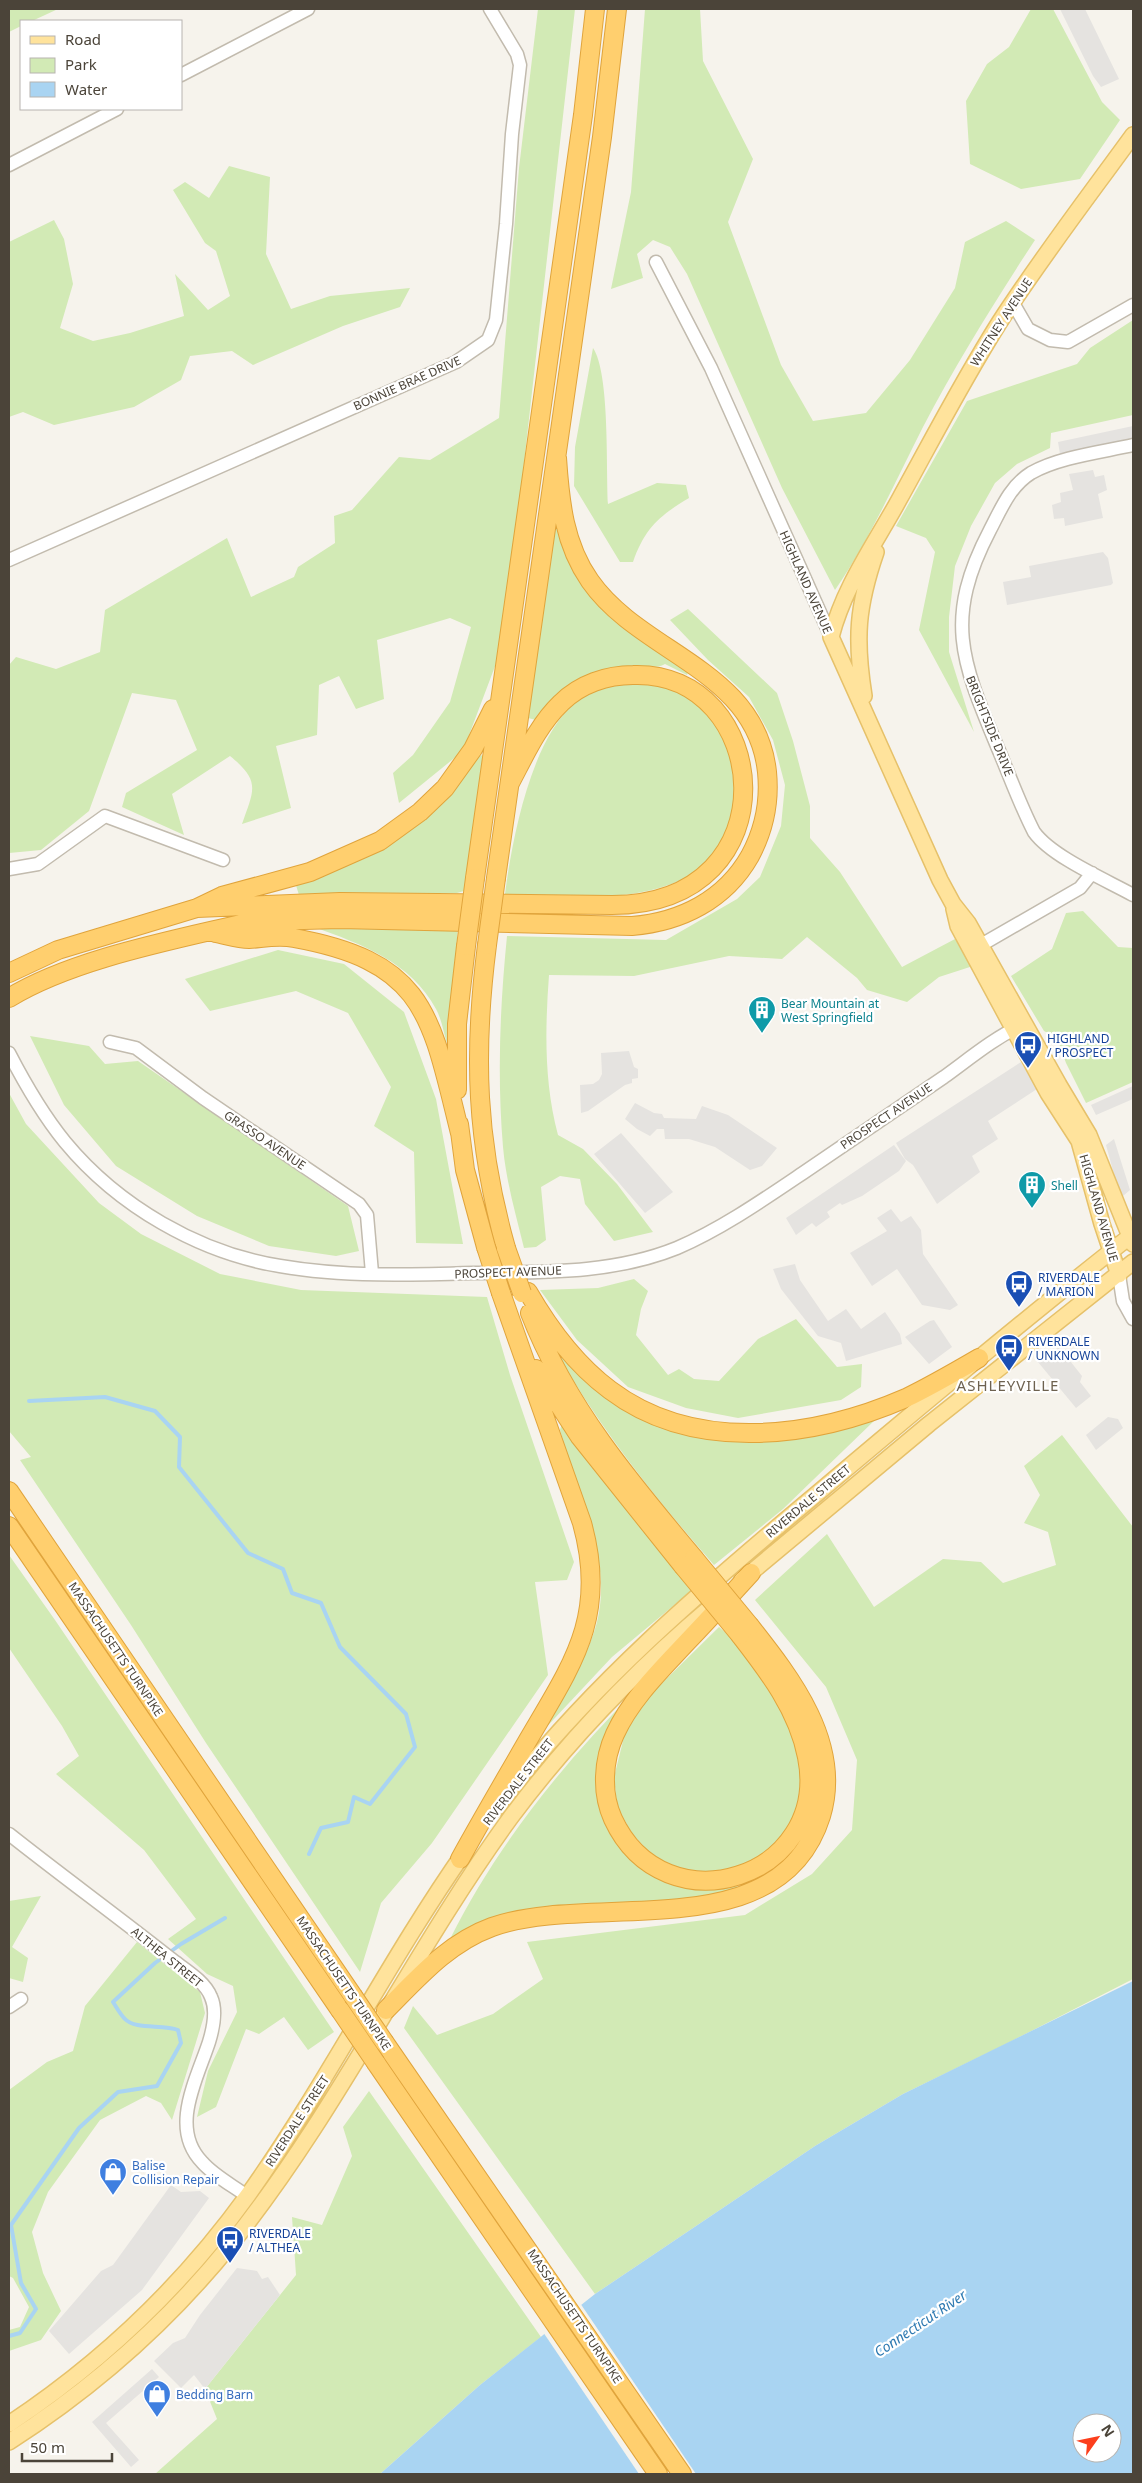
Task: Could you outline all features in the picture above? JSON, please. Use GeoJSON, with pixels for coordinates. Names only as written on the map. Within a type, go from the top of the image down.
{"type":"FeatureCollection","features":[{"type":"Feature","properties":{"kind":"highway"},"geometry":{"type":"LineString","coordinates":[[460,1134],[456,1053],[461,984],[596,9]]}},
{"type":"Feature","properties":{"kind":"highway"},"geometry":{"type":"LineString","coordinates":[[617,9],[602,137],[487,945],[478,1025],[478,1101],[489,1184],[506,1248],[557,1370],[590,1426],[689,1562]]}},
{"type":"Feature","properties":{"kind":"highway"},"geometry":{"type":"LineString","coordinates":[[9,1003],[16,994],[104,959],[241,924],[294,920],[632,926],[654,924],[680,916],[705,904],[738,872],[755,846],[765,813],[768,782],[758,739],[743,712],[724,688],[620,612],[591,581],[576,556],[566,530],[560,502],[557,458]]}},
{"type":"Feature","properties":{"kind":"highway"},"geometry":{"type":"LineString","coordinates":[[197,908],[340,902],[612,905],[650,902],[688,888],[716,865],[736,833],[744,795],[742,772],[737,750],[727,728],[713,709],[696,694],[673,681],[637,674],[600,680],[579,690],[562,702],[538,733],[510,783]]}},
{"type":"Feature","properties":{"kind":"highway"},"geometry":{"type":"LineString","coordinates":[[11,973],[58,950],[197,908],[222,896],[286,879],[341,860],[380,840],[407,822],[433,800],[465,762],[481,736],[502,685]]}},
{"type":"Feature","properties":{"kind":"highway"},"geometry":{"type":"LineString","coordinates":[[208,932],[247,939],[279,936],[322,942],[363,958],[395,978],[412,994],[428,1020],[441,1059],[460,1134],[472,1199],[486,1248],[514,1326],[556,1455],[582,1523],[590,1558],[591,1598],[583,1636],[573,1662],[460,1859]]}},
{"type":"Feature","properties":{"kind":"highway"},"geometry":{"type":"LineString","coordinates":[[525,1293],[568,1352],[610,1391],[647,1412],[690,1427],[714,1431],[762,1433],[785,1431],[849,1418],[905,1398],[979,1358]]}},
{"type":"Feature","properties":{"kind":"highway"},"geometry":{"type":"LineString","coordinates":[[386,2010],[422,1973],[449,1950],[467,1938],[494,1927],[546,1916],[677,1908],[721,1901],[752,1891],[772,1881],[798,1859],[811,1840],[823,1809],[827,1785],[823,1752],[799,1692],[565,1416],[536,1370],[514,1326]]}},
{"type":"Feature","properties":{"kind":"highway","name":"MASSACHUSETTS TURNPIKE"},"geometry":{"type":"LineString","coordinates":[[9,1491],[682,2474]]}},
{"type":"Feature","properties":{"kind":"highway","name":"MASSACHUSETTS TURNPIKE"},"geometry":{"type":"LineString","coordinates":[[9,1526],[658,2474]]}},
{"type":"Feature","properties":{"kind":"highway"},"geometry":{"type":"LineString","coordinates":[[745,1630],[785,1700],[801,1737],[809,1776],[805,1808],[793,1835],[775,1856],[765,1863],[732,1878],[708,1881],[687,1879],[667,1874],[650,1865],[625,1841],[608,1804],[605,1784],[607,1760],[614,1735],[640,1695],[751,1572]]}},
{"type":"Feature","properties":{"kind":"main road","name":"WHITNEY AVENUE"},"geometry":{"type":"LineString","coordinates":[[831,637],[829,616],[888,520],[970,370],[1013,303],[1073,216],[1133,135]]}},
{"type":"Feature","properties":{"kind":"main road","name":"WHITNEY AVENUE"},"geometry":{"type":"LineString","coordinates":[[868,718],[858,656],[858,623],[870,571],[888,520]]}},
{"type":"Feature","properties":{"kind":"main road"},"geometry":{"type":"LineString","coordinates":[[829,616],[858,623]]}},
{"type":"Feature","properties":{"kind":"main road","name":"HIGHLAND AVENUE"},"geometry":{"type":"LineString","coordinates":[[831,637],[912,822],[953,904],[968,923],[981,945],[1048,1093],[1080,1141],[1110,1251],[1119,1274]]}},
{"type":"Feature","properties":{"kind":"main road","name":"HIGHLAND AVENUE"},"geometry":{"type":"LineString","coordinates":[[953,904],[958,926],[1096,1148],[1132,1238]]}},
{"type":"Feature","properties":{"kind":"main road","name":"RIVERDALE STREET"},"geometry":{"type":"LineString","coordinates":[[9,2422],[78,2373],[145,2315],[190,2267],[247,2196],[292,2130],[460,1859],[531,1763],[604,1682],[739,1559],[1110,1251],[1132,1238]]}},
{"type":"Feature","properties":{"kind":"main road","name":"RIVERDALE STREET"},"geometry":{"type":"LineString","coordinates":[[9,2442],[64,2403],[115,2363],[150,2332],[205,2274],[272,2188],[490,1847],[553,1763],[635,1675],[751,1572],[935,1419],[1133,1262]]}},
{"type":"Feature","properties":{"kind":"street"},"geometry":{"type":"LineString","coordinates":[[182,75],[308,9]]}},
{"type":"Feature","properties":{"kind":"street","name":"BONNIE BRAE DRIVE"},"geometry":{"type":"LineString","coordinates":[[9,560],[456,362],[488,340],[498,309],[512,134],[520,65],[517,54],[490,9]]}},
{"type":"Feature","properties":{"kind":"street"},"geometry":{"type":"LineString","coordinates":[[9,165],[115,110]]}},
{"type":"Feature","properties":{"kind":"street","name":"HIGHLAND AVENUE"},"geometry":{"type":"LineString","coordinates":[[656,262],[711,368],[829,616]]}},
{"type":"Feature","properties":{"kind":"street"},"geometry":{"type":"LineString","coordinates":[[1013,303],[1028,329],[1050,340],[1068,342],[1133,305]]}},
{"type":"Feature","properties":{"kind":"street","name":"BRIGHTSIDE DRIVE"},"geometry":{"type":"LineString","coordinates":[[1133,445],[1068,460],[1032,472],[1016,485],[974,562],[964,597],[962,632],[970,682],[1031,825],[1043,842],[1092,873],[1133,895]]}},
{"type":"Feature","properties":{"kind":"street"},"geometry":{"type":"LineString","coordinates":[[9,869],[38,864],[105,816],[222,860]]}},
{"type":"Feature","properties":{"kind":"street"},"geometry":{"type":"LineString","coordinates":[[981,945],[1080,888],[1092,873]]}},
{"type":"Feature","properties":{"kind":"street","name":"PROSPECT AVENUE"},"geometry":{"type":"LineString","coordinates":[[9,1053],[34,1099],[66,1143],[103,1180],[162,1222],[214,1247],[278,1266],[313,1271],[454,1274],[597,1268],[625,1264],[675,1248],[730,1220],[787,1184],[1019,1026]]}},
{"type":"Feature","properties":{"kind":"street","name":"GRASSO AVENUE"},"geometry":{"type":"LineString","coordinates":[[110,1042],[136,1048],[203,1098],[359,1204],[367,1215],[372,1273]]}},
{"type":"Feature","properties":{"kind":"street"},"geometry":{"type":"LineString","coordinates":[[1119,1274],[1123,1301],[1133,1319]]}},
{"type":"Feature","properties":{"kind":"street","name":"ALTHEA STREET"},"geometry":{"type":"LineString","coordinates":[[9,1834],[161,1951],[210,1994],[214,2005],[210,2035],[186,2117],[187,2138],[194,2153],[202,2162],[247,2196]]}},
{"type":"Feature","properties":{"kind":"street"},"geometry":{"type":"LineString","coordinates":[[9,2007],[21,1999]]}},
{"type":"Feature","properties":{"kind":"green space"},"geometry":{"type":"Polygon","coordinates":[[[9,9],[58,9],[34,20],[20,20],[20,26],[9,32],[9,9]]]}},
{"type":"Feature","properties":{"kind":"green space"},"geometry":{"type":"Polygon","coordinates":[[[538,9],[575,9],[521,490],[497,661],[463,751],[399,803],[393,773],[413,755],[450,702],[471,627],[450,618],[377,640],[384,699],[356,709],[339,676],[319,685],[317,735],[276,746],[291,808],[242,824],[252,794],[251,780],[247,772],[230,756],[172,794],[184,835],[122,807],[126,793],[197,750],[176,700],[132,693],[89,811],[41,850],[9,853],[9,665],[16,657],[56,669],[100,652],[105,610],[227,538],[251,597],[294,577],[298,567],[335,543],[334,516],[352,510],[399,457],[430,460],[499,418],[519,168],[538,9]]]}},
{"type":"Feature","properties":{"kind":"green space"},"geometry":{"type":"Polygon","coordinates":[[[645,9],[700,9],[703,61],[753,159],[728,222],[781,365],[813,421],[866,413],[910,360],[955,288],[965,242],[1006,221],[1035,240],[949,379],[871,531],[835,590],[782,488],[687,274],[670,247],[653,240],[637,254],[643,278],[611,289],[631,192],[645,9]]]}},
{"type":"Feature","properties":{"kind":"green space"},"geometry":{"type":"Polygon","coordinates":[[[1031,9],[1053,9],[1102,102],[1120,120],[1080,179],[1021,189],[970,164],[966,101],[987,64],[1009,47],[1031,9]]]}},
{"type":"Feature","properties":{"kind":"green space"},"geometry":{"type":"Polygon","coordinates":[[[229,166],[270,177],[266,254],[291,309],[330,296],[410,288],[400,307],[343,326],[253,365],[232,351],[190,356],[181,380],[134,407],[54,425],[23,412],[9,417],[9,242],[54,220],[64,239],[73,284],[60,328],[93,341],[130,333],[184,316],[175,274],[208,310],[230,296],[216,251],[205,243],[173,190],[185,182],[209,198],[229,166]]]}},
{"type":"Feature","properties":{"kind":"green space"},"geometry":{"type":"Polygon","coordinates":[[[1133,320],[1133,415],[1051,433],[1050,448],[1017,464],[995,483],[971,526],[955,566],[949,617],[949,652],[974,732],[919,630],[935,552],[926,538],[896,526],[967,401],[1077,364],[1090,348],[1133,320]]]}},
{"type":"Feature","properties":{"kind":"green space"},"geometry":{"type":"Polygon","coordinates":[[[593,348],[598,360],[605,399],[608,504],[657,483],[686,485],[689,498],[654,524],[643,540],[633,562],[620,562],[574,486],[575,447],[593,348]]]}},
{"type":"Feature","properties":{"kind":"green space"},"geometry":{"type":"Polygon","coordinates":[[[558,521],[567,553],[689,670],[687,675],[665,664],[657,667],[631,666],[601,671],[588,675],[566,689],[536,720],[528,718],[554,524],[558,521]]]}},
{"type":"Feature","properties":{"kind":"green space"},"geometry":{"type":"Polygon","coordinates":[[[688,609],[777,693],[793,741],[810,806],[810,838],[840,872],[902,967],[955,939],[973,966],[939,977],[907,1002],[867,990],[857,978],[807,937],[782,959],[729,956],[634,976],[549,975],[547,1015],[548,1076],[553,1115],[558,1135],[583,1149],[617,1184],[653,1232],[614,1241],[585,1204],[580,1179],[560,1176],[541,1187],[546,1240],[536,1247],[524,1248],[506,1172],[501,1120],[500,1041],[507,936],[666,940],[737,899],[760,877],[781,826],[785,785],[773,740],[749,697],[708,660],[670,620],[688,609]]]}},
{"type":"Feature","properties":{"kind":"green space"},"geometry":{"type":"Polygon","coordinates":[[[632,681],[666,688],[689,698],[708,715],[727,744],[734,759],[737,775],[737,792],[734,809],[720,843],[698,869],[685,878],[642,892],[597,896],[505,894],[513,846],[526,792],[546,740],[560,719],[575,703],[602,689],[632,681]]]}},
{"type":"Feature","properties":{"kind":"green space"},"geometry":{"type":"Polygon","coordinates":[[[483,755],[464,891],[457,893],[299,895],[295,882],[365,858],[405,834],[445,798],[479,756],[483,755]]]}},
{"type":"Feature","properties":{"kind":"green space"},"geometry":{"type":"Polygon","coordinates":[[[1083,911],[1118,947],[1133,948],[1133,1082],[1086,1103],[1066,1063],[1057,1038],[1044,1031],[1011,976],[1052,949],[1066,913],[1083,911]]]}},
{"type":"Feature","properties":{"kind":"green space"},"geometry":{"type":"Polygon","coordinates":[[[314,927],[458,927],[451,1012],[451,1045],[448,1046],[436,1009],[426,993],[413,979],[399,967],[367,948],[314,927]]]}},
{"type":"Feature","properties":{"kind":"green space"},"geometry":{"type":"Polygon","coordinates":[[[278,950],[344,964],[404,1012],[436,1099],[463,1244],[416,1243],[414,1152],[374,1126],[391,1087],[348,1013],[296,991],[210,1011],[185,979],[278,950]]]}},
{"type":"Feature","properties":{"kind":"green space"},"geometry":{"type":"Polygon","coordinates":[[[30,1036],[89,1046],[105,1064],[138,1061],[348,1206],[359,1251],[336,1256],[269,1246],[197,1216],[116,1166],[64,1105],[30,1036]]]}},
{"type":"Feature","properties":{"kind":"green space"},"geometry":{"type":"Polygon","coordinates":[[[9,1093],[26,1124],[99,1203],[141,1234],[220,1274],[301,1290],[487,1297],[510,1375],[574,1562],[567,1580],[535,1582],[548,1675],[432,1843],[381,1903],[360,1972],[206,1743],[131,1625],[20,1460],[31,1457],[9,1431],[9,1093]]]}},
{"type":"Feature","properties":{"kind":"green space"},"geometry":{"type":"Polygon","coordinates":[[[634,1279],[648,1291],[641,1309],[636,1335],[668,1375],[679,1369],[694,1379],[719,1381],[758,1339],[796,1319],[837,1367],[862,1364],[861,1387],[841,1400],[738,1418],[686,1408],[628,1387],[577,1340],[540,1290],[598,1288],[634,1279]]]}},
{"type":"Feature","properties":{"kind":"green space"},"geometry":{"type":"Polygon","coordinates":[[[561,1354],[681,1432],[845,1425],[875,1420],[783,1509],[714,1565],[671,1515],[611,1437],[558,1355],[561,1354]]]}},
{"type":"Feature","properties":{"kind":"green space"},"geometry":{"type":"Polygon","coordinates":[[[562,1423],[691,1591],[612,1657],[539,1735],[588,1648],[599,1610],[601,1584],[593,1531],[560,1430],[562,1423]]]}},
{"type":"Feature","properties":{"kind":"green space"},"geometry":{"type":"Polygon","coordinates":[[[1062,1435],[1133,1527],[1133,1979],[903,2094],[815,2146],[595,2294],[404,2028],[413,2006],[437,2035],[493,2014],[543,1979],[527,1942],[745,1915],[812,1874],[852,1830],[857,1760],[826,1687],[755,1600],[827,1534],[874,1607],[943,1559],[981,1562],[1003,1583],[1056,1565],[1048,1532],[1024,1523],[1040,1495],[1024,1466],[1062,1435]]]}},
{"type":"Feature","properties":{"kind":"green space"},"geometry":{"type":"Polygon","coordinates":[[[9,1555],[334,2032],[308,2050],[284,2017],[259,2034],[246,2029],[216,2107],[197,2117],[208,2071],[237,2012],[233,1986],[207,1974],[168,1939],[196,1919],[144,1850],[56,1774],[79,1756],[62,1726],[9,1648],[9,1555]]]}},
{"type":"Feature","properties":{"kind":"green space"},"geometry":{"type":"Polygon","coordinates":[[[719,1627],[741,1646],[786,1712],[797,1744],[802,1789],[792,1824],[766,1852],[732,1872],[690,1872],[654,1858],[631,1832],[617,1806],[614,1777],[625,1733],[650,1695],[719,1627]]]}},
{"type":"Feature","properties":{"kind":"green space"},"geometry":{"type":"Polygon","coordinates":[[[635,1691],[604,1743],[597,1771],[598,1792],[603,1813],[612,1832],[624,1850],[639,1865],[656,1877],[683,1887],[706,1888],[737,1885],[738,1888],[697,1899],[675,1902],[567,1907],[518,1912],[488,1920],[450,1939],[488,1871],[533,1808],[582,1748],[635,1691]]]}},
{"type":"Feature","properties":{"kind":"green space"},"geometry":{"type":"Polygon","coordinates":[[[41,1896],[12,1947],[28,1958],[23,1982],[9,1978],[9,1901],[41,1896]]]}},
{"type":"Feature","properties":{"kind":"green space"},"geometry":{"type":"Polygon","coordinates":[[[137,1942],[200,1992],[205,2013],[172,2120],[161,2103],[146,2096],[100,2120],[48,2192],[32,2232],[43,2273],[61,2311],[41,2340],[9,2351],[9,2330],[20,2327],[29,2307],[13,2278],[9,2276],[9,2090],[47,2062],[73,2051],[85,2006],[137,1942]]]}},
{"type":"Feature","properties":{"kind":"green space"},"geometry":{"type":"Polygon","coordinates":[[[369,2091],[541,2337],[480,2385],[380,2474],[155,2474],[217,2419],[205,2389],[296,2275],[292,2217],[322,2225],[352,2156],[343,2127],[369,2091]]]}},
{"type":"Feature","properties":{"kind":"shaded area"},"geometry":{"type":"Polygon","coordinates":[[[1060,9],[1085,9],[1119,79],[1101,87],[1093,76],[1060,9]]]}},
{"type":"Feature","properties":{"kind":"shaded area"},"geometry":{"type":"Polygon","coordinates":[[[1133,426],[1133,439],[1060,454],[1058,442],[1133,426]]]}},
{"type":"Feature","properties":{"kind":"shaded area"},"geometry":{"type":"Polygon","coordinates":[[[1093,470],[1095,477],[1104,475],[1107,490],[1098,494],[1103,518],[1065,526],[1064,518],[1054,519],[1052,505],[1061,502],[1060,493],[1073,490],[1069,474],[1093,470]]]}},
{"type":"Feature","properties":{"kind":"shaded area"},"geometry":{"type":"Polygon","coordinates":[[[1103,552],[1108,558],[1113,583],[1111,585],[1007,605],[1003,582],[1031,577],[1029,566],[1103,552]]]}},
{"type":"Feature","properties":{"kind":"shaded area"},"geometry":{"type":"Polygon","coordinates":[[[629,1051],[634,1067],[638,1069],[638,1078],[632,1079],[632,1083],[625,1085],[588,1111],[581,1113],[580,1085],[593,1084],[599,1080],[602,1074],[601,1053],[629,1051]]]}},
{"type":"Feature","properties":{"kind":"shaded area"},"geometry":{"type":"Polygon","coordinates":[[[1021,1062],[1037,1089],[988,1121],[998,1139],[972,1156],[980,1172],[937,1204],[913,1165],[905,1159],[896,1143],[1021,1062]]]}},
{"type":"Feature","properties":{"kind":"shaded area"},"geometry":{"type":"Polygon","coordinates":[[[1133,1086],[1133,1099],[1096,1115],[1091,1105],[1133,1086]]]}},
{"type":"Feature","properties":{"kind":"shaded area"},"geometry":{"type":"Polygon","coordinates":[[[635,1103],[654,1113],[662,1114],[664,1118],[696,1119],[702,1106],[728,1115],[777,1148],[762,1166],[750,1170],[715,1147],[689,1139],[665,1139],[664,1129],[657,1129],[650,1136],[637,1129],[625,1119],[635,1103]]]}},
{"type":"Feature","properties":{"kind":"shaded area"},"geometry":{"type":"Polygon","coordinates":[[[621,1133],[673,1192],[645,1213],[594,1154],[621,1133]]]}},
{"type":"Feature","properties":{"kind":"shaded area"},"geometry":{"type":"Polygon","coordinates":[[[1114,1139],[1130,1190],[1123,1196],[1118,1189],[1106,1145],[1114,1139]]]}},
{"type":"Feature","properties":{"kind":"shaded area"},"geometry":{"type":"Polygon","coordinates":[[[894,1145],[906,1161],[899,1171],[862,1196],[842,1205],[840,1203],[827,1212],[830,1217],[816,1227],[812,1223],[796,1235],[786,1218],[894,1145]]]}},
{"type":"Feature","properties":{"kind":"shaded area"},"geometry":{"type":"Polygon","coordinates":[[[891,1209],[901,1222],[911,1216],[921,1230],[923,1254],[958,1305],[950,1310],[922,1305],[897,1269],[872,1286],[850,1253],[887,1231],[877,1218],[891,1209]]]}},
{"type":"Feature","properties":{"kind":"shaded area"},"geometry":{"type":"Polygon","coordinates":[[[795,1264],[800,1280],[828,1321],[846,1309],[861,1329],[885,1312],[900,1334],[902,1344],[846,1361],[841,1343],[818,1336],[781,1289],[773,1269],[795,1264]]]}},
{"type":"Feature","properties":{"kind":"shaded area"},"geometry":{"type":"Polygon","coordinates":[[[934,1320],[952,1347],[929,1364],[905,1337],[934,1320]]]}},
{"type":"Feature","properties":{"kind":"shaded area"},"geometry":{"type":"Polygon","coordinates":[[[1059,1347],[1082,1376],[1080,1382],[1091,1396],[1076,1408],[1038,1362],[1059,1347]]]}},
{"type":"Feature","properties":{"kind":"shaded area"},"geometry":{"type":"Polygon","coordinates":[[[1108,1417],[1118,1419],[1123,1428],[1096,1450],[1086,1435],[1108,1417]]]}},
{"type":"Feature","properties":{"kind":"shaded area"},"geometry":{"type":"Polygon","coordinates":[[[171,2185],[181,2192],[200,2191],[209,2198],[142,2290],[69,2354],[49,2331],[101,2271],[113,2265],[171,2185]]]}},
{"type":"Feature","properties":{"kind":"shaded area"},"geometry":{"type":"Polygon","coordinates":[[[237,2268],[257,2271],[262,2279],[268,2277],[280,2295],[205,2389],[194,2375],[181,2388],[154,2361],[173,2343],[185,2338],[200,2315],[237,2268]]]}},
{"type":"Feature","properties":{"kind":"shaded area"},"geometry":{"type":"Polygon","coordinates":[[[152,2369],[159,2377],[106,2423],[139,2460],[131,2467],[92,2422],[152,2369]]]}},
{"type":"Feature","properties":{"kind":"water","name":"Connecticut River"},"geometry":{"type":"Polygon","coordinates":[[[1133,1981],[1133,2474],[380,2474],[480,2385],[595,2294],[815,2146],[903,2094],[1133,1981]]]}},
{"type":"Feature","properties":{"kind":"pier"},"geometry":{"type":"Polygon","coordinates":[[[580,2303],[696,2474],[639,2474],[543,2332],[580,2303]]]}},
{"type":"Feature","properties":{"kind":"waterway"},"geometry":{"type":"LineString","coordinates":[[29,1401],[105,1397],[155,1411],[180,1437],[179,1467],[248,1553],[283,1569],[292,1593],[321,1603],[340,1647],[406,1714],[415,1747],[370,1804],[354,1797],[348,1822],[321,1828],[309,1854]]}},
{"type":"Feature","properties":{"kind":"waterway"},"geometry":{"type":"LineString","coordinates":[[9,2336],[20,2333],[36,2309],[21,2283],[11,2225],[79,2128],[118,2092],[157,2086],[181,2043],[178,2030],[135,2025],[125,2019],[113,2002],[155,1963],[181,1944],[225,1918]]}},
{"type":"Feature","properties":{"kind":"place","name":"Bear Mountain at West Springfield"},"geometry":{"type":"Point","coordinates":[762,1034]}},
{"type":"Feature","properties":{"kind":"place","name":"HIGHLAND / PROSPECT"},"geometry":{"type":"Point","coordinates":[1028,1069]}},
{"type":"Feature","properties":{"kind":"place","name":"Shell"},"geometry":{"type":"Point","coordinates":[1032,1209]}},
{"type":"Feature","properties":{"kind":"place","name":"RIVERDALE / MARION"},"geometry":{"type":"Point","coordinates":[1019,1308]}},
{"type":"Feature","properties":{"kind":"place","name":"RIVERDALE / UNKNOWN"},"geometry":{"type":"Point","coordinates":[1009,1372]}},
{"type":"Feature","properties":{"kind":"place","name":"Balise Collision Repair"},"geometry":{"type":"Point","coordinates":[113,2196]}},
{"type":"Feature","properties":{"kind":"place","name":"RIVERDALE / ALTHEA"},"geometry":{"type":"Point","coordinates":[230,2264]}},
{"type":"Feature","properties":{"kind":"place","name":"Bedding Barn"},"geometry":{"type":"Point","coordinates":[157,2418]}},
{"type":"Feature","properties":{"kind":"district","name":"ASHLEYVILLE"},"geometry":{"type":"Point","coordinates":[1008,1385]}}]}
